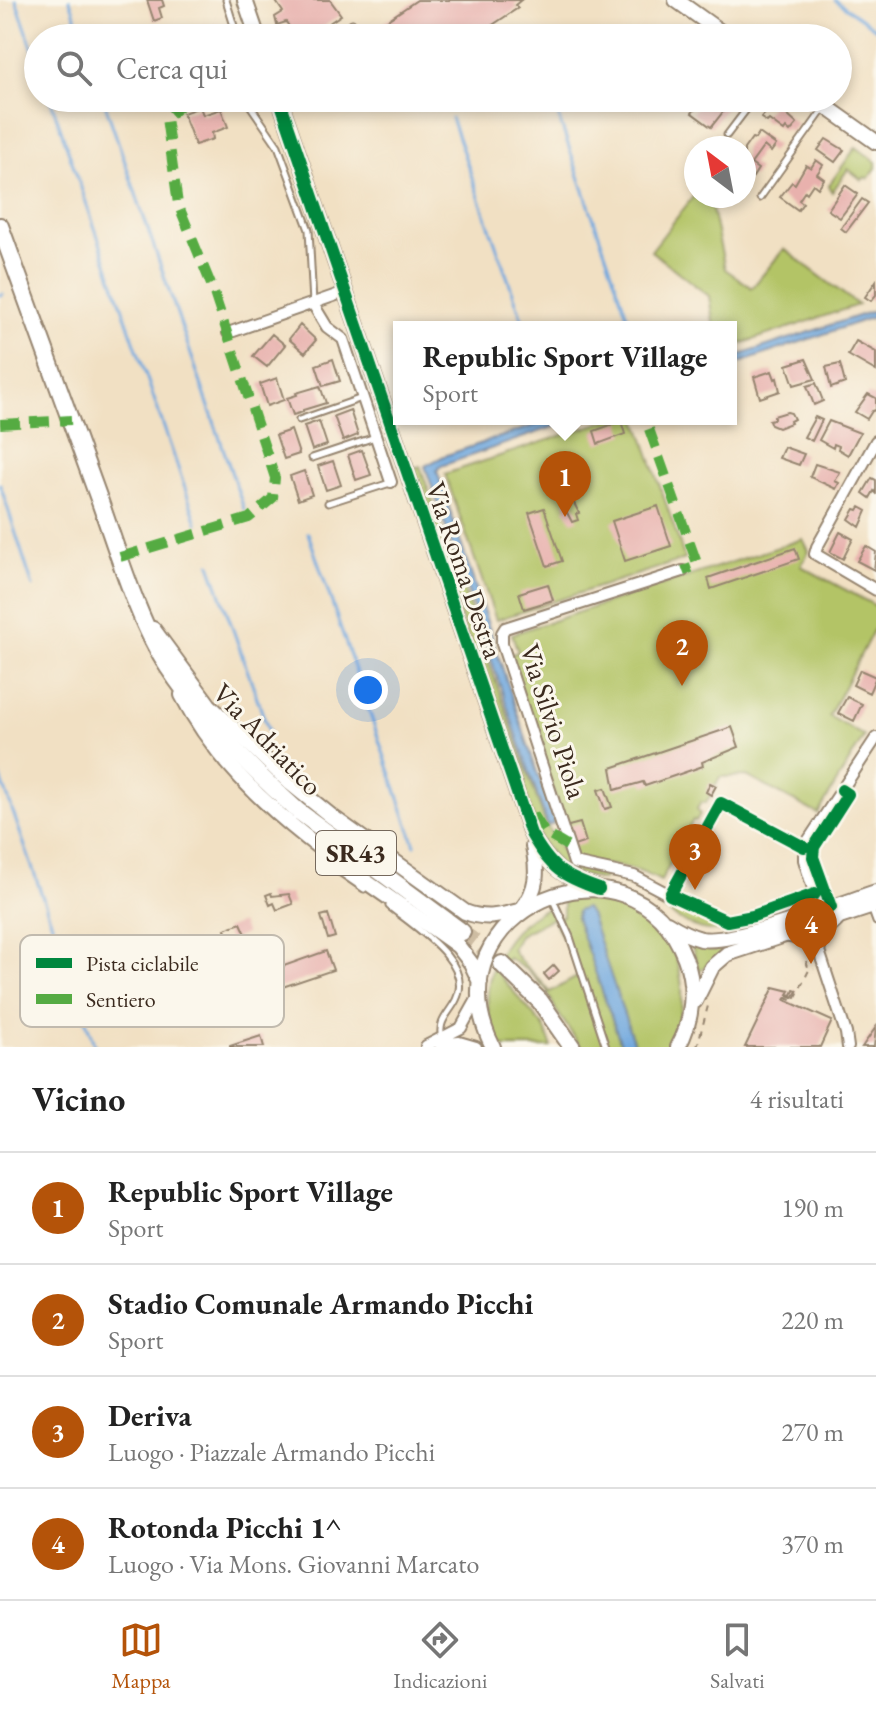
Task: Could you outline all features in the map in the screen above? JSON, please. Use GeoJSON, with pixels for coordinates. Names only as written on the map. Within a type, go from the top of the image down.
{"type":"FeatureCollection","features":[{"type":"Feature","properties":{"kind":"main road"},"geometry":{"type":"LineString","coordinates":[[245,0],[253,24]]}},
{"type":"Feature","properties":{"kind":"main road"},"geometry":{"type":"LineString","coordinates":[[676,0],[709,24]]}},
{"type":"Feature","properties":{"kind":"main road","name":"Via Roma Destra"},"geometry":{"type":"LineString","coordinates":[[284,112],[531,834],[538,876],[532,896],[522,910]]}},
{"type":"Feature","properties":{"kind":"main road"},"geometry":{"type":"LineString","coordinates":[[834,112],[876,142]]}},
{"type":"Feature","properties":{"kind":"main road","name":"Via Adriatico"},"geometry":{"type":"LineString","coordinates":[[0,226],[109,526],[142,612],[167,666],[232,747],[276,792],[462,932]]}},
{"type":"Feature","properties":{"kind":"main road"},"geometry":{"type":"LineString","coordinates":[[142,612],[209,705],[289,782],[465,912],[496,918],[569,890],[606,890]]}},
{"type":"Feature","properties":{"kind":"main road"},"geometry":{"type":"LineString","coordinates":[[167,666],[195,720],[243,781],[333,856],[458,946],[471,963],[480,987],[484,1025],[493,1047]]}},
{"type":"Feature","properties":{"kind":"main road","name":"Via Roma Destra"},"geometry":{"type":"LineString","coordinates":[[531,834],[547,861],[569,879],[637,901],[680,932],[701,939],[719,940],[876,892]]}},
{"type":"Feature","properties":{"kind":"main road"},"geometry":{"type":"LineString","coordinates":[[480,987],[490,948],[508,922],[522,910]]}},
{"type":"Feature","properties":{"kind":"main road"},"geometry":{"type":"LineString","coordinates":[[678,1047],[706,978],[718,959],[744,947],[849,915],[874,911]]}},
{"type":"Feature","properties":{"kind":"main road"},"geometry":{"type":"LineString","coordinates":[[658,916],[679,944],[686,960],[691,977],[691,1011]]}},
{"type":"Feature","properties":{"kind":"main road"},"geometry":{"type":"LineString","coordinates":[[502,964],[540,1001],[572,1047]]}},
{"type":"Feature","properties":{"kind":"street"},"geometry":{"type":"LineString","coordinates":[[228,333],[345,292]]}},
{"type":"Feature","properties":{"kind":"street"},"geometry":{"type":"LineString","coordinates":[[313,304],[327,327],[343,339],[391,482]]}},
{"type":"Feature","properties":{"kind":"street"},"geometry":{"type":"LineString","coordinates":[[876,441],[815,554],[876,590]]}},
{"type":"Feature","properties":{"kind":"street","name":"Via Silvio Piola"},"geometry":{"type":"LineString","coordinates":[[683,571],[505,628],[502,633],[502,644],[572,859],[577,865],[634,876],[727,921],[753,916],[815,894]]}},
{"type":"Feature","properties":{"kind":"street"},"geometry":{"type":"LineString","coordinates":[[820,911],[804,860],[804,847],[876,738]]}},
{"type":"Feature","properties":{"kind":"street"},"geometry":{"type":"LineString","coordinates":[[670,895],[721,803],[804,847]]}},
{"type":"Feature","properties":{"kind":"street"},"geometry":{"type":"LineString","coordinates":[[606,890],[614,872]]}},
{"type":"Feature","properties":{"kind":"street"},"geometry":{"type":"LineString","coordinates":[[819,951],[827,930],[849,915]]}},
{"type":"Feature","properties":{"kind":"street"},"geometry":{"type":"LineString","coordinates":[[785,935],[806,940],[819,951],[848,1047]]}},
{"type":"Feature","properties":{"kind":"street"},"geometry":{"type":"LineString","coordinates":[[425,1047],[461,1028],[480,987]]}},
{"type":"Feature","properties":{"kind":"street"},"geometry":{"type":"LineString","coordinates":[[425,1047],[459,1042],[476,1047]]}},
{"type":"Feature","properties":{"kind":"lane"},"geometry":{"type":"LineString","coordinates":[[226,0],[233,24]]}},
{"type":"Feature","properties":{"kind":"lane"},"geometry":{"type":"LineString","coordinates":[[255,112],[278,146],[309,230],[313,304]]}},
{"type":"Feature","properties":{"kind":"lane"},"geometry":{"type":"LineString","coordinates":[[727,135],[744,112]]}},
{"type":"Feature","properties":{"kind":"lane"},"geometry":{"type":"LineString","coordinates":[[760,198],[814,112]]}},
{"type":"Feature","properties":{"kind":"lane"},"geometry":{"type":"LineString","coordinates":[[299,420],[362,398]]}},
{"type":"Feature","properties":{"kind":"lane"},"geometry":{"type":"LineString","coordinates":[[312,458],[376,437]]}},
{"type":"Feature","properties":{"kind":"lane"},"geometry":{"type":"LineString","coordinates":[[328,503],[391,482]]}},
{"type":"Feature","properties":{"kind":"lane"},"geometry":{"type":"LineString","coordinates":[[322,860],[383,901],[456,966],[462,980],[460,992],[444,1017],[440,1028],[442,1039]]}},
{"type":"Feature","properties":{"kind":"lane"},"geometry":{"type":"LineString","coordinates":[[551,896],[570,937],[606,1047]]}},
{"type":"Feature","properties":{"kind":"path"},"geometry":{"type":"LineString","coordinates":[[787,996],[793,997],[796,990],[799,991],[809,970],[806,961]]}},
{"type":"Feature","properties":{"kind":"path"},"geometry":{"type":"LineString","coordinates":[[697,1047],[711,991]]}},
{"type":"Feature","properties":{"kind":"green space"},"geometry":{"type":"Polygon","coordinates":[[[856,147],[876,162],[876,168],[868,179],[865,177],[862,180],[848,169],[832,192],[829,185],[856,147]]]}},
{"type":"Feature","properties":{"kind":"green space"},"geometry":{"type":"Polygon","coordinates":[[[684,208],[712,209],[725,269],[752,288],[784,249],[858,305],[737,345],[737,321],[713,321],[709,296],[651,251],[684,208]]]}},
{"type":"Feature","properties":{"kind":"green space"},"geometry":{"type":"Polygon","coordinates":[[[594,425],[639,425],[685,559],[496,620],[445,474],[594,425]]]}},
{"type":"Feature","properties":{"kind":"green space"},"geometry":{"type":"Polygon","coordinates":[[[420,466],[546,825],[570,862],[605,875],[602,880],[565,871],[539,839],[409,470],[420,466]]]}},
{"type":"Feature","properties":{"kind":"green space"},"geometry":{"type":"Polygon","coordinates":[[[803,539],[809,551],[801,566],[876,606],[876,625],[829,716],[864,736],[818,814],[747,776],[720,777],[706,803],[701,802],[697,809],[700,814],[696,821],[693,820],[661,881],[628,868],[576,861],[509,655],[518,652],[512,634],[803,539]]]}},
{"type":"Feature","properties":{"kind":"green space"},"geometry":{"type":"Polygon","coordinates":[[[622,877],[631,879],[725,931],[711,931],[680,920],[623,882],[622,877]]]}},
{"type":"Feature","properties":{"kind":"green space"},"geometry":{"type":"Polygon","coordinates":[[[584,898],[622,906],[638,913],[664,935],[679,968],[682,988],[679,1019],[667,1047],[635,1047],[590,914],[576,918],[622,1047],[581,1047],[546,989],[528,971],[508,958],[496,971],[544,1027],[552,1047],[502,1047],[492,1027],[488,1007],[488,986],[493,966],[515,931],[530,918],[549,907],[555,919],[563,916],[563,901],[584,898]],[[552,918],[519,935],[512,949],[550,992],[579,976],[574,958],[552,918]]]}},
{"type":"Feature","properties":{"kind":"green space"},"geometry":{"type":"Polygon","coordinates":[[[805,907],[806,909],[759,925],[725,931],[805,907]]]}},
{"type":"Feature","properties":{"kind":"green space"},"geometry":{"type":"Polygon","coordinates":[[[691,944],[712,946],[735,944],[699,971],[691,944]]]}},
{"type":"Feature","properties":{"kind":"water"},"geometry":{"type":"Polygon","coordinates":[[[876,310],[876,316],[737,364],[737,356],[876,310]]]}},
{"type":"Feature","properties":{"kind":"water"},"geometry":{"type":"Polygon","coordinates":[[[535,425],[559,425],[441,466],[437,471],[554,823],[548,826],[425,466],[444,456],[535,425]]]}},
{"type":"Feature","properties":{"kind":"water"},"geometry":{"type":"Polygon","coordinates":[[[585,908],[590,914],[635,1047],[622,1047],[576,918],[577,911],[585,908]]]}},
{"type":"Feature","properties":{"kind":"building"},"geometry":{"type":"Polygon","coordinates":[[[147,0],[162,0],[164,6],[159,8],[162,18],[154,21],[147,0]]]}},
{"type":"Feature","properties":{"kind":"building"},"geometry":{"type":"Polygon","coordinates":[[[275,0],[330,0],[341,15],[328,24],[277,24],[275,17],[283,12],[275,0]]]}},
{"type":"Feature","properties":{"kind":"building"},"geometry":{"type":"Polygon","coordinates":[[[417,0],[521,0],[515,5],[518,8],[494,24],[382,24],[417,0]]]}},
{"type":"Feature","properties":{"kind":"building"},"geometry":{"type":"Polygon","coordinates":[[[202,112],[203,115],[222,112],[228,127],[212,133],[213,139],[195,145],[183,113],[202,112]]]}},
{"type":"Feature","properties":{"kind":"building"},"geometry":{"type":"Polygon","coordinates":[[[693,112],[723,112],[711,127],[693,112]]]}},
{"type":"Feature","properties":{"kind":"building"},"geometry":{"type":"Polygon","coordinates":[[[766,112],[784,112],[797,124],[790,132],[786,128],[784,131],[761,118],[766,112]]]}},
{"type":"Feature","properties":{"kind":"building"},"geometry":{"type":"Polygon","coordinates":[[[759,133],[776,145],[771,152],[764,146],[756,157],[756,138],[759,133]]]}},
{"type":"Feature","properties":{"kind":"building"},"geometry":{"type":"Polygon","coordinates":[[[826,139],[844,150],[835,162],[818,150],[826,139]]]}},
{"type":"Feature","properties":{"kind":"building"},"geometry":{"type":"Polygon","coordinates":[[[816,160],[823,165],[817,174],[824,179],[818,188],[813,184],[807,193],[805,191],[799,200],[803,203],[798,210],[780,197],[792,182],[795,184],[806,165],[811,168],[816,160]]]}},
{"type":"Feature","properties":{"kind":"building"},"geometry":{"type":"Polygon","coordinates":[[[845,185],[858,194],[840,218],[828,210],[845,185]]]}},
{"type":"Feature","properties":{"kind":"building"},"geometry":{"type":"Polygon","coordinates":[[[862,199],[868,203],[846,232],[841,228],[862,199]]]}},
{"type":"Feature","properties":{"kind":"building"},"geometry":{"type":"Polygon","coordinates":[[[876,281],[876,295],[871,301],[865,297],[876,281]]]}},
{"type":"Feature","properties":{"kind":"building"},"geometry":{"type":"Polygon","coordinates":[[[300,325],[316,340],[305,353],[289,339],[300,325]]]}},
{"type":"Feature","properties":{"kind":"building"},"geometry":{"type":"Polygon","coordinates":[[[272,334],[285,345],[267,367],[253,356],[272,334]]]}},
{"type":"Feature","properties":{"kind":"building"},"geometry":{"type":"Polygon","coordinates":[[[856,341],[876,352],[876,371],[848,355],[856,341]]]}},
{"type":"Feature","properties":{"kind":"building"},"geometry":{"type":"Polygon","coordinates":[[[333,359],[340,381],[323,386],[316,365],[333,359]]]}},
{"type":"Feature","properties":{"kind":"building"},"geometry":{"type":"Polygon","coordinates":[[[806,359],[815,379],[794,385],[787,365],[806,359]]]}},
{"type":"Feature","properties":{"kind":"building"},"geometry":{"type":"Polygon","coordinates":[[[840,364],[845,383],[831,388],[826,367],[840,364]]]}},
{"type":"Feature","properties":{"kind":"building"},"geometry":{"type":"Polygon","coordinates":[[[772,371],[780,391],[760,398],[754,377],[772,371]]]}},
{"type":"Feature","properties":{"kind":"building"},"geometry":{"type":"Polygon","coordinates":[[[277,378],[284,400],[267,406],[260,384],[277,378]]]}},
{"type":"Feature","properties":{"kind":"building"},"geometry":{"type":"Polygon","coordinates":[[[816,383],[823,401],[814,405],[807,386],[816,383]]]}},
{"type":"Feature","properties":{"kind":"building"},"geometry":{"type":"Polygon","coordinates":[[[320,386],[326,403],[293,415],[287,398],[320,386]]]}},
{"type":"Feature","properties":{"kind":"building"},"geometry":{"type":"Polygon","coordinates":[[[868,394],[876,398],[876,410],[867,419],[855,412],[868,394]]]}},
{"type":"Feature","properties":{"kind":"building"},"geometry":{"type":"Polygon","coordinates":[[[350,410],[358,435],[343,441],[334,416],[350,410]]]}},
{"type":"Feature","properties":{"kind":"building"},"geometry":{"type":"Polygon","coordinates":[[[787,412],[794,419],[791,423],[778,428],[771,425],[769,420],[787,412]]]}},
{"type":"Feature","properties":{"kind":"building"},"geometry":{"type":"Polygon","coordinates":[[[815,417],[822,420],[812,441],[804,437],[815,417]]]}},
{"type":"Feature","properties":{"kind":"building"},"geometry":{"type":"Polygon","coordinates":[[[319,421],[327,445],[312,450],[304,426],[319,421]]]}},
{"type":"Feature","properties":{"kind":"building"},"geometry":{"type":"Polygon","coordinates":[[[829,421],[860,433],[848,455],[838,449],[839,446],[834,444],[833,448],[819,440],[829,421]]]}},
{"type":"Feature","properties":{"kind":"building"},"geometry":{"type":"Polygon","coordinates":[[[610,425],[622,425],[625,434],[598,444],[594,431],[610,425]]]}},
{"type":"Feature","properties":{"kind":"building"},"geometry":{"type":"Polygon","coordinates":[[[291,430],[299,454],[284,459],[276,435],[291,430]]]}},
{"type":"Feature","properties":{"kind":"building"},"geometry":{"type":"Polygon","coordinates":[[[784,447],[804,454],[799,465],[779,458],[784,447]]]}},
{"type":"Feature","properties":{"kind":"building"},"geometry":{"type":"Polygon","coordinates":[[[362,450],[371,475],[356,480],[348,455],[362,450]]]}},
{"type":"Feature","properties":{"kind":"building"},"geometry":{"type":"Polygon","coordinates":[[[333,461],[341,485],[326,490],[318,466],[333,461]]]}},
{"type":"Feature","properties":{"kind":"building"},"geometry":{"type":"Polygon","coordinates":[[[815,464],[840,472],[835,481],[839,483],[836,489],[810,477],[815,464]]]}},
{"type":"Feature","properties":{"kind":"building"},"geometry":{"type":"Polygon","coordinates":[[[304,471],[312,495],[298,500],[290,476],[304,471]]]}},
{"type":"Feature","properties":{"kind":"building"},"geometry":{"type":"Polygon","coordinates":[[[872,478],[876,480],[876,493],[874,491],[870,498],[863,493],[872,478]]]}},
{"type":"Feature","properties":{"kind":"building"},"geometry":{"type":"Polygon","coordinates":[[[572,499],[579,513],[576,514],[578,520],[572,522],[565,509],[565,501],[572,499]]]}},
{"type":"Feature","properties":{"kind":"building"},"geometry":{"type":"Polygon","coordinates":[[[658,506],[671,546],[625,561],[612,521],[658,506]]]}},
{"type":"Feature","properties":{"kind":"building"},"geometry":{"type":"Polygon","coordinates":[[[860,507],[867,511],[860,527],[849,519],[860,507]]]}},
{"type":"Feature","properties":{"kind":"building"},"geometry":{"type":"Polygon","coordinates":[[[544,508],[562,561],[547,566],[529,513],[544,508]]]}},
{"type":"Feature","properties":{"kind":"building"},"geometry":{"type":"Polygon","coordinates":[[[840,532],[853,539],[843,559],[830,552],[840,532]]]}},
{"type":"Feature","properties":{"kind":"building"},"geometry":{"type":"Polygon","coordinates":[[[866,546],[876,552],[874,570],[857,561],[866,546]]]}},
{"type":"Feature","properties":{"kind":"building"},"geometry":{"type":"Polygon","coordinates":[[[795,548],[799,559],[711,589],[708,578],[795,548]]]}},
{"type":"Feature","properties":{"kind":"building"},"geometry":{"type":"Polygon","coordinates":[[[548,584],[553,600],[524,609],[519,593],[548,584]]]}},
{"type":"Feature","properties":{"kind":"building"},"geometry":{"type":"Polygon","coordinates":[[[860,670],[876,677],[869,693],[853,685],[860,670]]]}},
{"type":"Feature","properties":{"kind":"building"},"geometry":{"type":"Polygon","coordinates":[[[847,697],[862,704],[854,721],[838,713],[847,697]]]}},
{"type":"Feature","properties":{"kind":"building"},"geometry":{"type":"Polygon","coordinates":[[[732,727],[739,747],[702,762],[703,766],[645,786],[643,782],[615,790],[611,768],[732,727]]]}},
{"type":"Feature","properties":{"kind":"building"},"geometry":{"type":"Polygon","coordinates":[[[710,783],[716,786],[711,795],[706,792],[710,783]]]}},
{"type":"Feature","properties":{"kind":"building"},"geometry":{"type":"Polygon","coordinates":[[[605,788],[612,807],[605,809],[598,790],[605,788]]]}},
{"type":"Feature","properties":{"kind":"building"},"geometry":{"type":"Polygon","coordinates":[[[580,823],[586,842],[571,847],[565,827],[580,823]]]}},
{"type":"Feature","properties":{"kind":"building"},"geometry":{"type":"Polygon","coordinates":[[[271,893],[272,896],[289,894],[293,904],[277,910],[274,903],[270,905],[266,895],[271,893]]]}},
{"type":"Feature","properties":{"kind":"building"},"geometry":{"type":"Polygon","coordinates":[[[328,914],[335,937],[328,939],[321,916],[328,914]]]}},
{"type":"Feature","properties":{"kind":"building"},"geometry":{"type":"Polygon","coordinates":[[[241,923],[246,934],[227,935],[225,929],[241,923]]]}},
{"type":"Feature","properties":{"kind":"building"},"geometry":{"type":"Polygon","coordinates":[[[326,951],[333,970],[284,987],[284,966],[326,951]]]}},
{"type":"Feature","properties":{"kind":"building"},"geometry":{"type":"Polygon","coordinates":[[[554,965],[559,971],[549,980],[544,974],[554,965]]]}},
{"type":"Feature","properties":{"kind":"building"},"geometry":{"type":"Polygon","coordinates":[[[774,987],[790,991],[788,994],[792,995],[794,990],[797,991],[793,998],[787,997],[785,1000],[832,1021],[820,1047],[745,1047],[774,987]]]}},
{"type":"Feature","properties":{"kind":"building"},"geometry":{"type":"Polygon","coordinates":[[[876,1027],[874,1047],[862,1047],[876,1027]]]}},
{"type":"Feature","properties":{"kind":"building"},"geometry":{"type":"Polygon","coordinates":[[[261,1036],[264,1047],[230,1047],[230,1046],[261,1036]]]}},
{"type":"Feature","properties":{"kind":"waterway"},"geometry":{"type":"LineString","coordinates":[[16,0],[24,24]]}},
{"type":"Feature","properties":{"kind":"waterway"},"geometry":{"type":"LineString","coordinates":[[70,0],[78,24]]}},
{"type":"Feature","properties":{"kind":"waterway"},"geometry":{"type":"LineString","coordinates":[[835,0],[876,29]]}},
{"type":"Feature","properties":{"kind":"waterway"},"geometry":{"type":"LineString","coordinates":[[55,112],[197,523]]}},
{"type":"Feature","properties":{"kind":"waterway"},"geometry":{"type":"LineString","coordinates":[[108,112],[244,509]]}},
{"type":"Feature","properties":{"kind":"waterway"},"geometry":{"type":"LineString","coordinates":[[557,112],[629,321]]}},
{"type":"Feature","properties":{"kind":"waterway"},"geometry":{"type":"LineString","coordinates":[[451,118],[523,321]]}},
{"type":"Feature","properties":{"kind":"waterway"},"geometry":{"type":"LineString","coordinates":[[0,484],[33,587]]}},
{"type":"Feature","properties":{"kind":"waterway"},"geometry":{"type":"LineString","coordinates":[[308,533],[415,845]]}},
{"type":"Feature","properties":{"kind":"waterway"},"geometry":{"type":"LineString","coordinates":[[210,564],[269,732]]}},
{"type":"Feature","properties":{"kind":"waterway"},"geometry":{"type":"LineString","coordinates":[[0,775],[56,935]]}},
{"type":"Feature","properties":{"kind":"waterway"},"geometry":{"type":"LineString","coordinates":[[88,1027],[95,1047]]}},
{"type":"Feature","properties":{"kind":"tunnel"},"geometry":{"type":"LineString","coordinates":[[462,932],[498,960]]}},
{"type":"Feature","properties":{"kind":"marked path"},"geometry":{"type":"LineString","coordinates":[[120,557],[249,518],[273,498],[275,478],[212,287],[178,204],[166,118],[173,112]]}},
{"type":"Feature","properties":{"kind":"marked path"},"geometry":{"type":"LineString","coordinates":[[0,424],[71,420]]}},
{"type":"Feature","properties":{"kind":"marked path"},"geometry":{"type":"LineString","coordinates":[[649,429],[697,563],[683,571]]}},
{"type":"Feature","properties":{"kind":"marked path"},"geometry":{"type":"LineString","coordinates":[[533,814],[545,833],[567,846]]}},
{"type":"Feature","properties":{"kind":"cycle path"},"geometry":{"type":"LineString","coordinates":[[284,112],[531,834],[545,856],[559,870],[599,889]]}},
{"type":"Feature","properties":{"kind":"cycle path"},"geometry":{"type":"LineString","coordinates":[[831,907],[813,857],[814,847],[848,794],[842,790]]}},
{"type":"Feature","properties":{"kind":"cycle path"},"geometry":{"type":"LineString","coordinates":[[804,847],[721,803],[670,895],[727,921],[753,916],[815,894]]}},
{"type":"Feature","properties":{"kind":"place","name":"Republic Sport Village"},"geometry":{"type":"Point","coordinates":[565,517]}},
{"type":"Feature","properties":{"kind":"place","name":"Stadio Comunale Armando Picchi"},"geometry":{"type":"Point","coordinates":[682,686]}},
{"type":"Feature","properties":{"kind":"place","name":"Deriva"},"geometry":{"type":"Point","coordinates":[695,890]}},
{"type":"Feature","properties":{"kind":"place","name":"Rotonda Picchi 1^"},"geometry":{"type":"Point","coordinates":[811,964]}}]}
